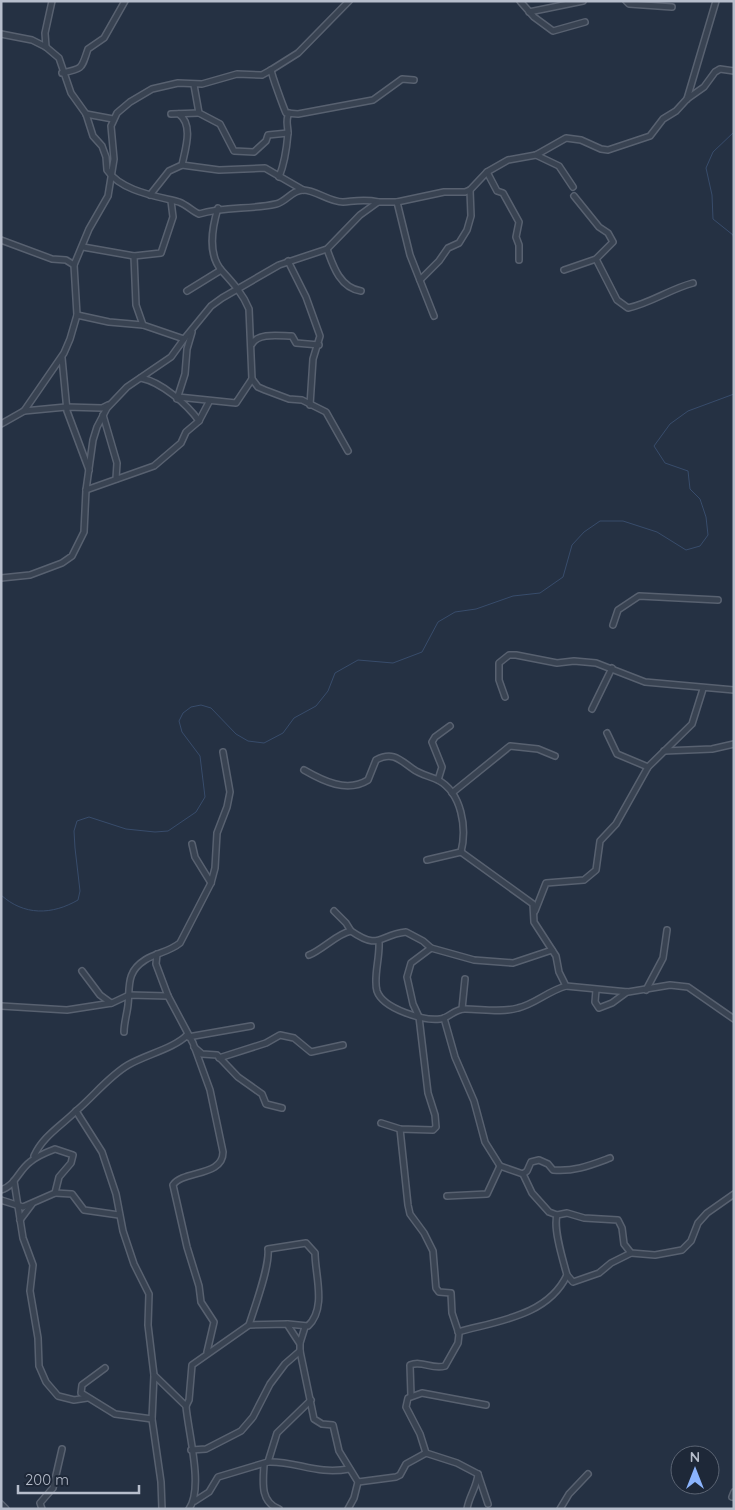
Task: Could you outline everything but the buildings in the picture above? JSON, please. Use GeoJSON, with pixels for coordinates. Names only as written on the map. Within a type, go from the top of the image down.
{"type":"FeatureCollection","features":[{"type":"Feature","properties":{"kind":"street"},"geometry":{"type":"LineString","coordinates":[[46,47],[45,33],[52,1]]}},
{"type":"Feature","properties":{"kind":"street"},"geometry":{"type":"LineString","coordinates":[[62,73],[77,70],[83,65],[88,49],[104,38],[125,1]]}},
{"type":"Feature","properties":{"kind":"street"},"geometry":{"type":"LineString","coordinates":[[24,411],[62,357],[77,315],[74,265],[89,229],[108,196],[114,159],[111,132],[112,119],[130,102],[152,89],[178,83],[194,85],[237,74],[262,75],[298,53],[349,1]]}},
{"type":"Feature","properties":{"kind":"street"},"geometry":{"type":"LineString","coordinates":[[520,1],[547,28],[553,30],[585,22]]}},
{"type":"Feature","properties":{"kind":"street"},"geometry":{"type":"LineString","coordinates":[[529,12],[583,1]]}},
{"type":"Feature","properties":{"kind":"street"},"geometry":{"type":"LineString","coordinates":[[626,1],[629,4],[672,7]]}},
{"type":"Feature","properties":{"kind":"street"},"geometry":{"type":"LineString","coordinates":[[687,99],[716,1]]}},
{"type":"Feature","properties":{"kind":"street"},"geometry":{"type":"LineString","coordinates":[[1,34],[32,40],[46,47],[59,58],[62,73],[70,94],[86,114],[93,136],[102,146],[106,157],[107,170],[120,182],[150,195],[186,205],[199,214],[218,208],[254,208],[277,204],[294,192],[303,190]]}},
{"type":"Feature","properties":{"kind":"street"},"geometry":{"type":"LineString","coordinates":[[150,195],[169,171],[182,165],[219,170],[265,168],[303,190],[343,202],[360,199],[378,202],[397,202],[444,192],[465,192],[470,190],[487,172],[508,160],[536,155],[566,138],[581,140],[601,149],[610,150],[650,136],[660,122],[704,87],[715,72],[720,69],[734,71]]}},
{"type":"Feature","properties":{"kind":"street"},"geometry":{"type":"LineString","coordinates":[[271,70],[272,78],[278,88],[285,110],[289,113],[310,113],[326,107],[373,100],[402,78],[414,80]]}},
{"type":"Feature","properties":{"kind":"street"},"geometry":{"type":"LineString","coordinates":[[194,85],[199,113],[203,118],[220,124],[233,150],[238,152],[254,152],[266,141],[268,135],[288,133]]}},
{"type":"Feature","properties":{"kind":"street"},"geometry":{"type":"LineString","coordinates":[[171,114],[199,113]]}},
{"type":"Feature","properties":{"kind":"street"},"geometry":{"type":"LineString","coordinates":[[279,177],[283,169],[288,133],[286,122],[289,113]]}},
{"type":"Feature","properties":{"kind":"street"},"geometry":{"type":"LineString","coordinates":[[86,114],[112,119]]}},
{"type":"Feature","properties":{"kind":"street"},"geometry":{"type":"LineString","coordinates":[[179,114],[185,119],[188,138],[182,165]]}},
{"type":"Feature","properties":{"kind":"street"},"geometry":{"type":"LineString","coordinates":[[536,155],[559,166],[573,187]]}},
{"type":"Feature","properties":{"kind":"street"},"geometry":{"type":"LineString","coordinates":[[487,172],[497,191],[503,194],[519,222],[516,237],[520,245],[519,260]]}},
{"type":"Feature","properties":{"kind":"street"},"geometry":{"type":"LineString","coordinates":[[294,192],[296,186]]}},
{"type":"Feature","properties":{"kind":"street"},"geometry":{"type":"LineString","coordinates":[[420,280],[439,261],[448,248],[459,243],[467,230],[471,216],[470,190]]}},
{"type":"Feature","properties":{"kind":"street"},"geometry":{"type":"LineString","coordinates":[[564,270],[596,259],[611,247],[613,239],[599,227],[574,196]]}},
{"type":"Feature","properties":{"kind":"street"},"geometry":{"type":"LineString","coordinates":[[82,246],[134,256],[152,255],[162,251],[173,217],[171,201]]}},
{"type":"Feature","properties":{"kind":"street"},"geometry":{"type":"LineString","coordinates":[[1,578],[30,575],[62,563],[72,556],[84,532],[86,490],[93,440],[103,415],[127,387],[171,357],[211,306],[237,288],[288,261],[327,249],[360,215],[378,202]]}},
{"type":"Feature","properties":{"kind":"street"},"geometry":{"type":"LineString","coordinates":[[397,202],[410,254],[434,316]]}},
{"type":"Feature","properties":{"kind":"street"},"geometry":{"type":"LineString","coordinates":[[177,398],[238,403],[252,379],[249,309],[237,288],[221,270],[214,258],[212,234],[218,208]]}},
{"type":"Feature","properties":{"kind":"street"},"geometry":{"type":"LineString","coordinates":[[1,240],[52,259],[66,260],[74,265]]}},
{"type":"Feature","properties":{"kind":"street"},"geometry":{"type":"LineString","coordinates":[[327,249],[335,270],[343,281],[352,290],[360,291]]}},
{"type":"Feature","properties":{"kind":"street"},"geometry":{"type":"LineString","coordinates":[[134,256],[136,304],[143,325]]}},
{"type":"Feature","properties":{"kind":"street"},"geometry":{"type":"LineString","coordinates":[[596,259],[617,300],[628,308],[641,305],[674,288],[693,283]]}},
{"type":"Feature","properties":{"kind":"street"},"geometry":{"type":"LineString","coordinates":[[288,261],[318,326],[320,336],[313,358],[310,405]]}},
{"type":"Feature","properties":{"kind":"street"},"geometry":{"type":"LineString","coordinates":[[187,291],[221,270]]}},
{"type":"Feature","properties":{"kind":"street"},"geometry":{"type":"LineString","coordinates":[[77,315],[109,322],[143,325],[184,339]]}},
{"type":"Feature","properties":{"kind":"street"},"geometry":{"type":"LineString","coordinates":[[177,398],[185,374],[187,349],[193,329]]}},
{"type":"Feature","properties":{"kind":"street"},"geometry":{"type":"LineString","coordinates":[[252,346],[257,339],[272,335],[292,336],[296,343],[319,344]]}},
{"type":"Feature","properties":{"kind":"street"},"geometry":{"type":"LineString","coordinates":[[62,357],[66,407],[89,470]]}},
{"type":"Feature","properties":{"kind":"street"},"geometry":{"type":"LineString","coordinates":[[141,378],[153,381],[177,398],[199,421]]}},
{"type":"Feature","properties":{"kind":"street"},"geometry":{"type":"LineString","coordinates":[[252,379],[258,387],[289,399],[302,400],[329,415],[348,451]]}},
{"type":"Feature","properties":{"kind":"street"},"geometry":{"type":"LineString","coordinates":[[86,490],[154,466],[181,443],[186,432],[199,421],[209,402]]}},
{"type":"Feature","properties":{"kind":"street"},"geometry":{"type":"LineString","coordinates":[[1,424],[24,411],[66,407],[96,409],[111,404]]}},
{"type":"Feature","properties":{"kind":"street"},"geometry":{"type":"LineString","coordinates":[[96,409],[103,415],[117,463],[116,479]]}},
{"type":"Feature","properties":{"kind":"street"},"geometry":{"type":"LineString","coordinates":[[613,624],[618,610],[639,596],[718,600]]}},
{"type":"Feature","properties":{"kind":"street"},"geometry":{"type":"LineString","coordinates":[[505,697],[499,680],[499,668],[502,659],[509,655],[558,663],[574,661],[596,663],[645,682],[704,689],[734,690]]}},
{"type":"Feature","properties":{"kind":"street"},"geometry":{"type":"LineString","coordinates":[[592,709],[612,668]]}},
{"type":"Feature","properties":{"kind":"street"},"geometry":{"type":"LineString","coordinates":[[535,911],[546,883],[584,880],[596,870],[600,842],[616,824],[648,767],[692,724],[704,689]]}},
{"type":"Feature","properties":{"kind":"street"},"geometry":{"type":"LineString","coordinates":[[438,780],[442,767],[432,742],[435,737],[450,726]]}},
{"type":"Feature","properties":{"kind":"street"},"geometry":{"type":"LineString","coordinates":[[607,732],[617,754],[648,767]]}},
{"type":"Feature","properties":{"kind":"street"},"geometry":{"type":"LineString","coordinates":[[664,751],[712,749],[734,744]]}},
{"type":"Feature","properties":{"kind":"street"},"geometry":{"type":"LineString","coordinates":[[452,793],[510,746],[538,749],[556,756]]}},
{"type":"Feature","properties":{"kind":"street"},"geometry":{"type":"LineString","coordinates":[[124,1032],[129,996],[128,982],[135,968],[146,959],[180,943],[211,883],[215,868],[216,833],[230,792],[223,752]]}},
{"type":"Feature","properties":{"kind":"street"},"geometry":{"type":"LineString","coordinates":[[304,770],[330,782],[351,786],[368,780],[376,760],[389,755],[405,762],[411,768],[438,780],[452,793],[461,813],[464,829],[461,852]]}},
{"type":"Feature","properties":{"kind":"street"},"geometry":{"type":"LineString","coordinates":[[192,844],[195,857],[211,883]]}},
{"type":"Feature","properties":{"kind":"street"},"geometry":{"type":"LineString","coordinates":[[427,860],[461,852],[534,904],[534,922],[558,961],[559,972],[566,986]]}},
{"type":"Feature","properties":{"kind":"street"},"geometry":{"type":"LineString","coordinates":[[334,911],[346,923],[351,932],[366,940],[379,942],[406,932],[423,941],[430,948],[474,960],[513,964],[552,950]]}},
{"type":"Feature","properties":{"kind":"street"},"geometry":{"type":"LineString","coordinates":[[646,990],[662,958],[667,930]]}},
{"type":"Feature","properties":{"kind":"street"},"geometry":{"type":"LineString","coordinates":[[309,955],[321,950],[343,934],[351,932]]}},
{"type":"Feature","properties":{"kind":"street"},"geometry":{"type":"LineString","coordinates":[[379,942],[380,957],[375,981],[378,993],[392,1006],[419,1017],[444,1018],[454,1011],[462,1009],[516,1009],[529,1005],[540,997],[566,986],[628,992],[670,985],[688,987],[734,1019]]}},
{"type":"Feature","properties":{"kind":"street"},"geometry":{"type":"LineString","coordinates":[[381,1123],[400,1129],[433,1130],[436,1124],[428,1093],[419,1017],[410,996],[407,977],[411,963],[430,948]]}},
{"type":"Feature","properties":{"kind":"street"},"geometry":{"type":"LineString","coordinates":[[157,954],[156,964],[168,996],[187,1036],[194,1046],[202,1054],[212,1054],[219,1058],[238,1077],[262,1094],[266,1104],[282,1108]]}},
{"type":"Feature","properties":{"kind":"street"},"geometry":{"type":"LineString","coordinates":[[82,971],[100,995],[112,1003]]}},
{"type":"Feature","properties":{"kind":"street"},"geometry":{"type":"LineString","coordinates":[[462,1009],[465,979]]}},
{"type":"Feature","properties":{"kind":"street"},"geometry":{"type":"LineString","coordinates":[[596,990],[595,1002],[599,1008],[612,1003],[628,992]]}},
{"type":"Feature","properties":{"kind":"street"},"geometry":{"type":"LineString","coordinates":[[1,1006],[67,1010],[112,1003],[129,996],[168,996]]}},
{"type":"Feature","properties":{"kind":"street"},"geometry":{"type":"LineString","coordinates":[[444,1018],[455,1057],[474,1102],[484,1137],[500,1166],[523,1174],[532,1193],[550,1212],[560,1238],[560,1250],[567,1275],[573,1282],[599,1273],[611,1262],[631,1253],[654,1254],[682,1250],[691,1240],[698,1224],[707,1213],[734,1194]]}},
{"type":"Feature","properties":{"kind":"street"},"geometry":{"type":"LineString","coordinates":[[34,1156],[38,1147],[51,1132],[76,1111],[106,1081],[128,1065],[177,1043],[187,1036],[251,1026]]}},
{"type":"Feature","properties":{"kind":"street"},"geometry":{"type":"LineString","coordinates":[[219,1058],[266,1043],[277,1035],[286,1035],[294,1038],[311,1052],[343,1045]]}},
{"type":"Feature","properties":{"kind":"street"},"geometry":{"type":"LineString","coordinates":[[194,1046],[210,1090],[223,1157],[211,1170],[175,1182],[172,1190],[199,1286],[201,1302],[214,1322],[210,1349],[207,1353]]}},
{"type":"Feature","properties":{"kind":"street"},"geometry":{"type":"LineString","coordinates":[[76,1111],[102,1152],[116,1194],[119,1215],[134,1264],[149,1294],[148,1321],[154,1375],[152,1418],[161,1482],[162,1509]]}},
{"type":"Feature","properties":{"kind":"street"},"geometry":{"type":"LineString","coordinates":[[400,1129],[404,1182],[410,1214],[424,1233],[433,1252],[436,1288],[439,1292],[451,1294],[452,1313],[458,1332],[458,1343],[445,1366],[441,1367],[418,1362],[410,1365],[411,1396],[406,1407],[420,1434],[426,1453]]}},
{"type":"Feature","properties":{"kind":"street"},"geometry":{"type":"LineString","coordinates":[[1,1190],[14,1181],[21,1170],[35,1158],[55,1149],[71,1153],[73,1160],[59,1177],[55,1193]]}},
{"type":"Feature","properties":{"kind":"street"},"geometry":{"type":"LineString","coordinates":[[523,1174],[526,1173],[531,1162],[536,1160],[548,1164],[553,1170],[566,1171],[578,1167],[590,1167],[610,1158]]}},
{"type":"Feature","properties":{"kind":"street"},"geometry":{"type":"LineString","coordinates":[[447,1196],[487,1194],[500,1166]]}},
{"type":"Feature","properties":{"kind":"street"},"geometry":{"type":"LineString","coordinates":[[14,1181],[26,1250],[33,1265],[30,1291],[38,1338],[39,1366],[46,1382],[58,1396],[74,1400],[87,1398]]}},
{"type":"Feature","properties":{"kind":"street"},"geometry":{"type":"LineString","coordinates":[[1,1200],[18,1206],[33,1204],[55,1193],[72,1194],[84,1210],[119,1215]]}},
{"type":"Feature","properties":{"kind":"street"},"geometry":{"type":"LineString","coordinates":[[20,1220],[33,1204]]}},
{"type":"Feature","properties":{"kind":"street"},"geometry":{"type":"LineString","coordinates":[[550,1212],[558,1216],[567,1213],[584,1218],[618,1220],[622,1228],[624,1244],[631,1253]]}},
{"type":"Feature","properties":{"kind":"street"},"geometry":{"type":"LineString","coordinates":[[556,1224],[558,1216]]}},
{"type":"Feature","properties":{"kind":"street"},"geometry":{"type":"LineString","coordinates":[[249,1325],[261,1280],[268,1266],[268,1249],[304,1243],[314,1250],[319,1295],[313,1319],[305,1327],[300,1338],[300,1351],[314,1419],[322,1424],[333,1425],[339,1451],[358,1482],[354,1498],[348,1509]]}},
{"type":"Feature","properties":{"kind":"street"},"geometry":{"type":"LineString","coordinates":[[458,1332],[508,1319],[546,1302],[567,1275]]}},
{"type":"Feature","properties":{"kind":"street"},"geometry":{"type":"LineString","coordinates":[[287,1324],[300,1344]]}},
{"type":"Feature","properties":{"kind":"street"},"geometry":{"type":"LineString","coordinates":[[195,1501],[195,1472],[186,1406],[189,1400],[192,1365],[249,1325],[287,1324],[305,1327]]}},
{"type":"Feature","properties":{"kind":"street"},"geometry":{"type":"LineString","coordinates":[[191,1450],[206,1449],[241,1432],[253,1417],[270,1384],[284,1364],[300,1351]]}},
{"type":"Feature","properties":{"kind":"street"},"geometry":{"type":"LineString","coordinates":[[105,1368],[80,1388],[82,1393],[87,1398],[115,1414],[152,1418]]}},
{"type":"Feature","properties":{"kind":"street"},"geometry":{"type":"LineString","coordinates":[[154,1375],[186,1406]]}},
{"type":"Feature","properties":{"kind":"street"},"geometry":{"type":"LineString","coordinates":[[411,1396],[422,1393],[486,1405]]}},
{"type":"Feature","properties":{"kind":"street"},"geometry":{"type":"LineString","coordinates":[[279,1509],[271,1505],[266,1498],[263,1488],[266,1463],[277,1433],[311,1400]]}},
{"type":"Feature","properties":{"kind":"street"},"geometry":{"type":"LineString","coordinates":[[42,1509],[40,1503],[53,1488],[62,1448]]}},
{"type":"Feature","properties":{"kind":"street"},"geometry":{"type":"LineString","coordinates":[[358,1482],[363,1480],[384,1481],[396,1477],[400,1475],[406,1464],[426,1453],[465,1466],[478,1474],[488,1504]]}},
{"type":"Feature","properties":{"kind":"street"},"geometry":{"type":"LineString","coordinates":[[190,1509],[195,1501],[209,1492],[220,1476],[266,1463],[286,1463],[319,1471],[349,1469]]}},
{"type":"Feature","properties":{"kind":"street"},"geometry":{"type":"LineString","coordinates":[[467,1509],[470,1496],[478,1482],[478,1474]]}},
{"type":"Feature","properties":{"kind":"street"},"geometry":{"type":"LineString","coordinates":[[560,1509],[569,1494],[588,1474]]}},
{"type":"Feature","properties":{"kind":"street"},"geometry":{"type":"LineString","coordinates":[[734,1492],[732,1497],[734,1496]]}},
{"type":"Feature","properties":{"kind":"street"},"geometry":{"type":"LineString","coordinates":[[1,1504],[6,1509]]}},
{"type":"Feature","properties":{"kind":"waterway"},"geometry":{"type":"LineString","coordinates":[[734,132],[713,152],[706,168],[712,195],[713,219],[733,235],[734,239]]}},
{"type":"Feature","properties":{"kind":"waterway"},"geometry":{"type":"LineString","coordinates":[[1,895],[19,907],[38,911],[48,911],[78,900],[80,891],[74,831],[77,821],[89,817],[126,829],[155,832],[168,831],[196,812],[205,797],[200,756],[182,732],[179,721],[183,713],[191,707],[201,705],[211,708],[236,734],[248,741],[264,743],[283,733],[294,718],[316,706],[328,691],[335,673],[358,660],[393,663],[422,652],[438,622],[455,612],[476,609],[513,596],[540,593],[563,577],[572,545],[584,532],[600,521],[623,521],[657,532],[686,550],[700,546],[708,535],[706,517],[700,499],[690,489],[688,471],[665,463],[654,446],[670,424],[688,411],[734,394]]}}]}
